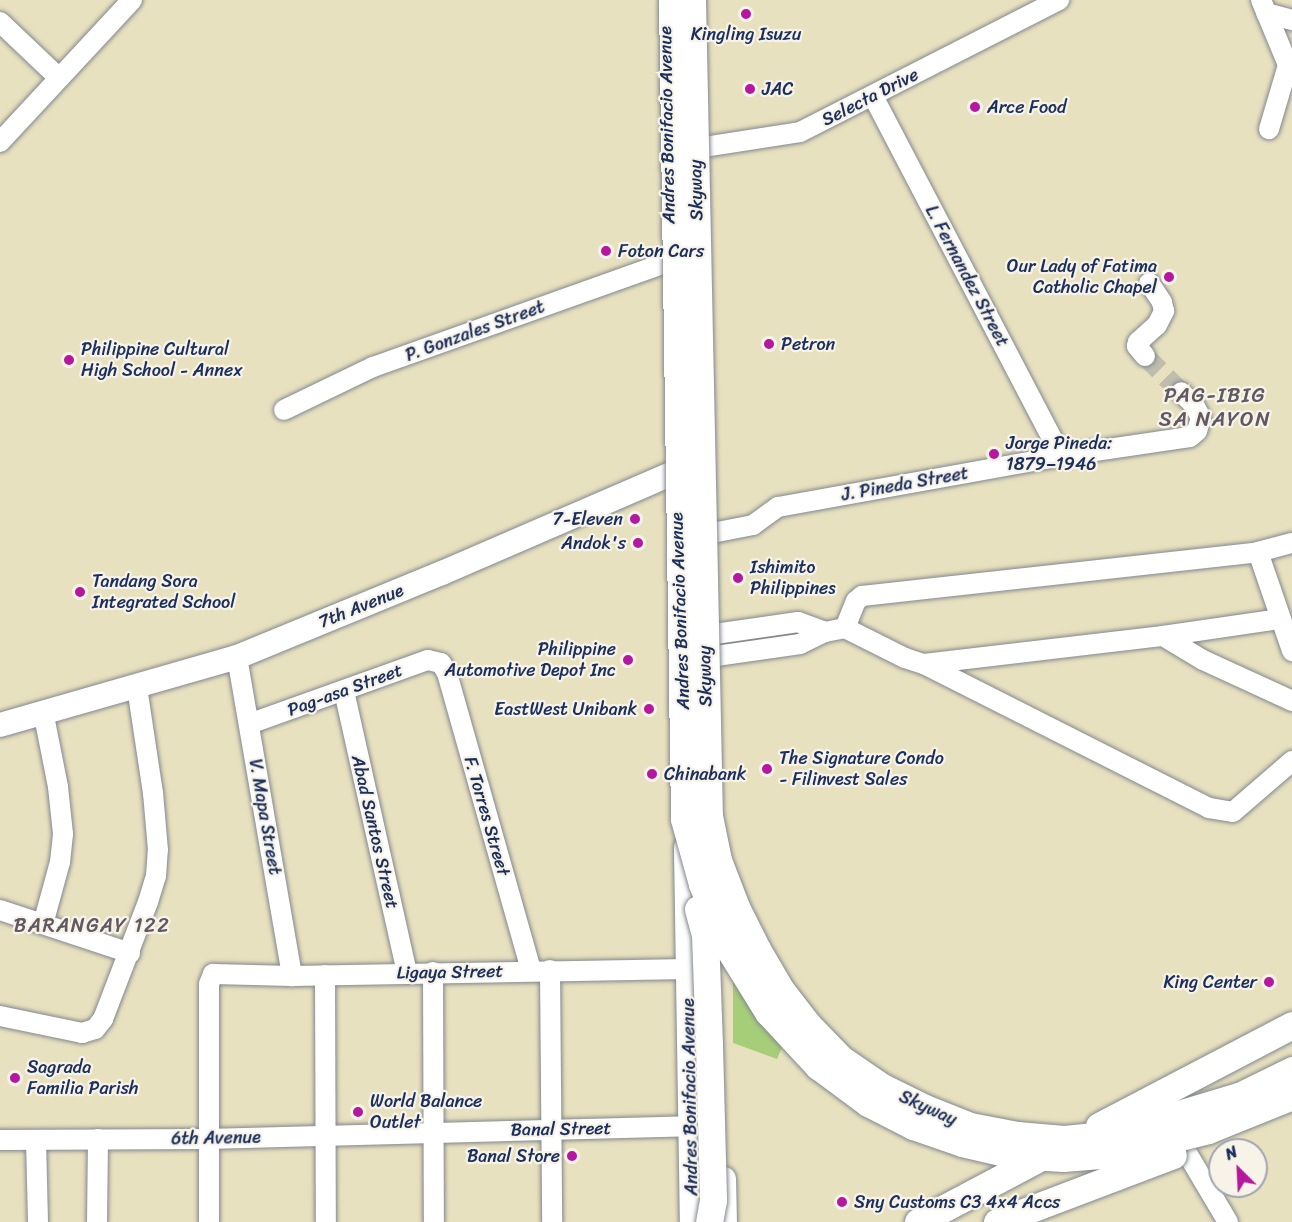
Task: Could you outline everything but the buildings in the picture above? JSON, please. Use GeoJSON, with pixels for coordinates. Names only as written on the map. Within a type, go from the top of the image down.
{"type":"FeatureCollection","features":[{"type":"Feature","properties":{"kind":"highway","name":"Skyway"},"geometry":{"type":"LineString","coordinates":[[672,0],[684,819],[712,916],[727,946],[768,1012],[790,1038],[842,1086],[868,1103],[913,1126],[962,1143],[1013,1155],[1063,1158],[1102,1155],[1161,1144],[1208,1130],[1292,1097]]}},
{"type":"Feature","properties":{"kind":"highway","name":"Skyway"},"geometry":{"type":"LineString","coordinates":[[692,0],[709,816],[718,860],[736,907],[757,949],[781,990],[808,1026],[841,1059],[882,1087],[924,1108],[970,1126],[1017,1135],[1064,1139],[1112,1134],[1239,1096],[1292,1070]]}},
{"type":"Feature","properties":{"kind":"highway"},"geometry":{"type":"LineString","coordinates":[[684,819],[689,875],[705,935],[713,1200],[709,1222]]}},
{"type":"Feature","properties":{"kind":"highway"},"geometry":{"type":"LineString","coordinates":[[918,1222],[1292,1025]]}},
{"type":"Feature","properties":{"kind":"highway"},"geometry":{"type":"LineString","coordinates":[[998,1222],[1166,1157],[1252,1130],[1292,1107]]}},
{"type":"Feature","properties":{"kind":"main road","name":"Andres Bonifacio Avenue"},"geometry":{"type":"LineString","coordinates":[[665,0],[689,969],[692,1222]]}},
{"type":"Feature","properties":{"kind":"main road","name":"Andres Bonifacio Avenue"},"geometry":{"type":"LineString","coordinates":[[700,0],[706,318],[716,645],[718,938],[725,1222]]}},
{"type":"Feature","properties":{"kind":"main road","name":"7th Avenue"},"geometry":{"type":"LineString","coordinates":[[0,725],[237,657],[442,573],[711,456]]}},
{"type":"Feature","properties":{"kind":"main road"},"geometry":{"type":"LineString","coordinates":[[718,938],[740,959],[806,1047],[850,1085],[897,1111],[947,1133],[1022,1151],[1082,1146],[1145,1098],[1223,1066],[1292,1032]]}},
{"type":"Feature","properties":{"kind":"main road"},"geometry":{"type":"LineString","coordinates":[[939,1222],[1082,1146],[1137,1122],[1237,1089],[1292,1062]]}},
{"type":"Feature","properties":{"kind":"main road"},"geometry":{"type":"LineString","coordinates":[[1032,1219],[1144,1156],[1249,1121],[1292,1097]]}},
{"type":"Feature","properties":{"kind":"street"},"geometry":{"type":"LineString","coordinates":[[0,142],[132,0]]}},
{"type":"Feature","properties":{"kind":"street","name":"Selecta Drive"},"geometry":{"type":"LineString","coordinates":[[667,152],[791,135],[873,96],[1059,0]]}},
{"type":"Feature","properties":{"kind":"street"},"geometry":{"type":"LineString","coordinates":[[1263,6],[1292,20]]}},
{"type":"Feature","properties":{"kind":"street"},"geometry":{"type":"LineString","coordinates":[[1263,6],[1288,69],[1269,129]]}},
{"type":"Feature","properties":{"kind":"street"},"geometry":{"type":"LineString","coordinates":[[0,22],[59,78]]}},
{"type":"Feature","properties":{"kind":"street","name":"L. Fernandez Street"},"geometry":{"type":"LineString","coordinates":[[873,96],[1061,456]]}},
{"type":"Feature","properties":{"kind":"street","name":"P. Gonzales Street"},"geometry":{"type":"LineString","coordinates":[[284,410],[373,367],[670,261]]}},
{"type":"Feature","properties":{"kind":"street"},"geometry":{"type":"LineString","coordinates":[[1145,356],[1137,346],[1138,342],[1157,325],[1164,311],[1149,283]]}},
{"type":"Feature","properties":{"kind":"street","name":"J. Pineda Street"},"geometry":{"type":"LineString","coordinates":[[712,533],[753,525],[778,507],[1061,456],[1194,435],[1201,423],[1200,414],[1181,392]]}},
{"type":"Feature","properties":{"kind":"street"},"geometry":{"type":"LineString","coordinates":[[845,628],[856,601],[862,596],[1258,552],[1292,543]]}},
{"type":"Feature","properties":{"kind":"street"},"geometry":{"type":"LineString","coordinates":[[1258,552],[1279,619],[1292,651]]}},
{"type":"Feature","properties":{"kind":"street"},"geometry":{"type":"LineString","coordinates":[[924,664],[1163,636],[1279,619]]}},
{"type":"Feature","properties":{"kind":"street"},"geometry":{"type":"LineString","coordinates":[[716,645],[800,644],[825,632],[845,628],[905,658],[924,664],[1209,808],[1233,812],[1292,761]]}},
{"type":"Feature","properties":{"kind":"street"},"geometry":{"type":"LineString","coordinates":[[1163,636],[1203,660],[1292,701]]}},
{"type":"Feature","properties":{"kind":"street","name":"V. Mapa Street"},"geometry":{"type":"LineString","coordinates":[[237,657],[292,976]]}},
{"type":"Feature","properties":{"kind":"street","name":"Pag-asa Street"},"geometry":{"type":"LineString","coordinates":[[249,724],[428,660],[441,663]]}},
{"type":"Feature","properties":{"kind":"street","name":"F. Torres Street"},"geometry":{"type":"LineString","coordinates":[[441,663],[447,673],[540,970],[552,1129],[552,1222]]}},
{"type":"Feature","properties":{"kind":"street"},"geometry":{"type":"LineString","coordinates":[[0,1016],[82,1033],[95,1029],[104,1019],[130,953],[156,876],[159,850],[137,687]]}},
{"type":"Feature","properties":{"kind":"street","name":"Abad Santos Street"},"geometry":{"type":"LineString","coordinates":[[344,691],[407,973]]}},
{"type":"Feature","properties":{"kind":"street"},"geometry":{"type":"LineString","coordinates":[[43,711],[58,787],[63,834],[60,862],[43,924]]}},
{"type":"Feature","properties":{"kind":"street"},"geometry":{"type":"LineString","coordinates":[[0,910],[130,953]]}},
{"type":"Feature","properties":{"kind":"street","name":"Ligaya Street"},"geometry":{"type":"LineString","coordinates":[[207,1139],[209,984],[213,974],[292,976],[689,969]]}},
{"type":"Feature","properties":{"kind":"street"},"geometry":{"type":"LineString","coordinates":[[433,972],[434,1222]]}},
{"type":"Feature","properties":{"kind":"street"},"geometry":{"type":"LineString","coordinates":[[325,975],[326,1222]]}},
{"type":"Feature","properties":{"kind":"street","name":"Banal Street"},"geometry":{"type":"LineString","coordinates":[[432,1131],[690,1126]]}},
{"type":"Feature","properties":{"kind":"street","name":"6th Avenue"},"geometry":{"type":"LineString","coordinates":[[0,1140],[207,1139],[432,1131]]}},
{"type":"Feature","properties":{"kind":"street"},"geometry":{"type":"LineString","coordinates":[[97,1222],[98,1139]]}},
{"type":"Feature","properties":{"kind":"street"},"geometry":{"type":"LineString","coordinates":[[207,1139],[209,1222]]}},
{"type":"Feature","properties":{"kind":"street"},"geometry":{"type":"LineString","coordinates":[[36,1140],[38,1222]]}},
{"type":"Feature","properties":{"kind":"street"},"geometry":{"type":"LineString","coordinates":[[1180,1143],[1228,1222]]}},
{"type":"Feature","properties":{"kind":"green space"},"geometry":{"type":"Polygon","coordinates":[[[735,982],[783,1045],[777,1059],[733,1043],[733,983],[735,982]]]}},
{"type":"Feature","properties":{"kind":"tunnel"},"geometry":{"type":"LineString","coordinates":[[1145,356],[1181,392]]}},
{"type":"Feature","properties":{"kind":"place","name":"Kingling Isuzu"},"geometry":{"type":"Point","coordinates":[746,14]}},
{"type":"Feature","properties":{"kind":"place","name":"JAC"},"geometry":{"type":"Point","coordinates":[750,89]}},
{"type":"Feature","properties":{"kind":"place","name":"Arce Food"},"geometry":{"type":"Point","coordinates":[975,107]}},
{"type":"Feature","properties":{"kind":"place","name":"Foton Cars"},"geometry":{"type":"Point","coordinates":[606,251]}},
{"type":"Feature","properties":{"kind":"place","name":"Our Lady of Fatima Catholic Chapel"},"geometry":{"type":"Point","coordinates":[1169,277]}},
{"type":"Feature","properties":{"kind":"place","name":"Petron"},"geometry":{"type":"Point","coordinates":[769,344]}},
{"type":"Feature","properties":{"kind":"place","name":"Philippine Cultural High School - Annex"},"geometry":{"type":"Point","coordinates":[69,360]}},
{"type":"Feature","properties":{"kind":"place","name":"Jorge Pineda: 1879–1946"},"geometry":{"type":"Point","coordinates":[994,454]}},
{"type":"Feature","properties":{"kind":"place","name":"7-Eleven"},"geometry":{"type":"Point","coordinates":[635,519]}},
{"type":"Feature","properties":{"kind":"place","name":"Andok's"},"geometry":{"type":"Point","coordinates":[638,543]}},
{"type":"Feature","properties":{"kind":"place","name":"Ishimito Philippines"},"geometry":{"type":"Point","coordinates":[738,578]}},
{"type":"Feature","properties":{"kind":"place","name":"Tandang Sora Integrated School"},"geometry":{"type":"Point","coordinates":[80,592]}},
{"type":"Feature","properties":{"kind":"place","name":"Philippine Automotive Depot Inc"},"geometry":{"type":"Point","coordinates":[628,660]}},
{"type":"Feature","properties":{"kind":"place","name":"EastWest Unibank"},"geometry":{"type":"Point","coordinates":[649,709]}},
{"type":"Feature","properties":{"kind":"place","name":"The Signature Condo - Filinvest Sales"},"geometry":{"type":"Point","coordinates":[767,769]}},
{"type":"Feature","properties":{"kind":"place","name":"Chinabank"},"geometry":{"type":"Point","coordinates":[652,774]}},
{"type":"Feature","properties":{"kind":"place","name":"King Center"},"geometry":{"type":"Point","coordinates":[1269,982]}},
{"type":"Feature","properties":{"kind":"place","name":"Sagrada Familia Parish"},"geometry":{"type":"Point","coordinates":[15,1078]}},
{"type":"Feature","properties":{"kind":"place","name":"World Balance Outlet"},"geometry":{"type":"Point","coordinates":[358,1112]}},
{"type":"Feature","properties":{"kind":"place","name":"Banal Store"},"geometry":{"type":"Point","coordinates":[572,1156]}},
{"type":"Feature","properties":{"kind":"place","name":"Sny Customs C3 4x4 Accs"},"geometry":{"type":"Point","coordinates":[842,1202]}},
{"type":"Feature","properties":{"kind":"district","name":"PAG-IBIG SA NAYON"},"geometry":{"type":"Point","coordinates":[1215,407]}},
{"type":"Feature","properties":{"kind":"district","name":"BARANGAY 122"},"geometry":{"type":"Point","coordinates":[92,925]}}]}
